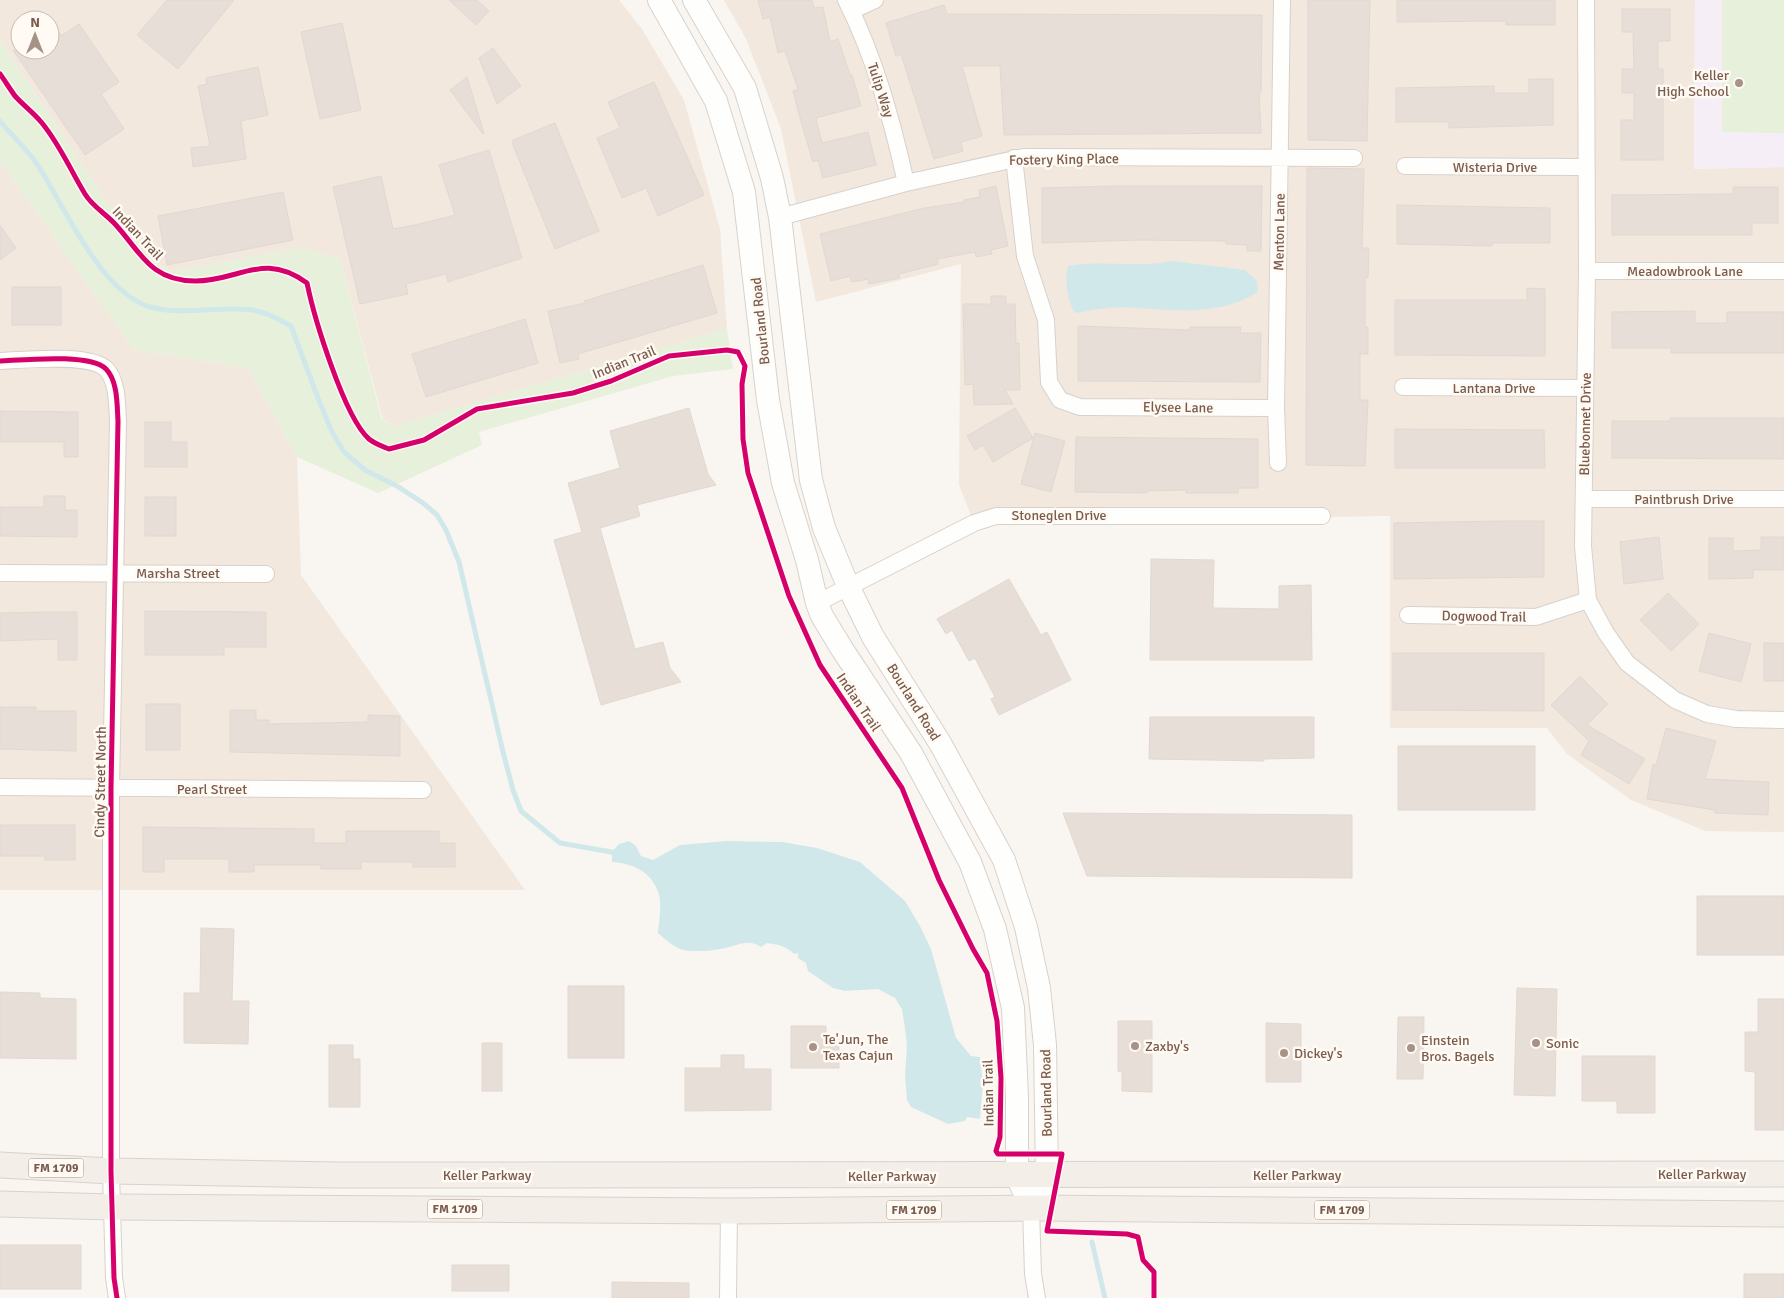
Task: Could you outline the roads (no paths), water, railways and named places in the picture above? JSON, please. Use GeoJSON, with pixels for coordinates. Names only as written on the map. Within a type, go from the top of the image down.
{"type":"FeatureCollection","features":[{"type":"Feature","properties":{"kind":"main road","name":"Bourland Road"},"geometry":{"type":"LineString","coordinates":[[659,0],[716,101],[744,192],[768,400],[783,483],[807,560],[817,603],[822,616],[842,649],[911,754],[970,862],[995,929],[1013,1008],[1016,1176],[1031,1208]]}},
{"type":"Feature","properties":{"kind":"main road","name":"Bourland Road"},"geometry":{"type":"LineString","coordinates":[[694,0],[744,88],[772,178],[780,217],[811,480],[824,528],[848,586],[873,637],[940,743],[1004,860],[1026,928],[1039,988],[1045,1045],[1047,1176],[1031,1208]]}},
{"type":"Feature","properties":{"kind":"main road","name":"Keller Parkway"},"geometry":{"type":"LineString","coordinates":[[0,1165],[112,1190],[729,1211],[1031,1208],[1784,1214]]}},
{"type":"Feature","properties":{"kind":"main road","name":"Keller Parkway"},"geometry":{"type":"LineString","coordinates":[[0,1204],[112,1190],[336,1175],[1784,1174]]}},
{"type":"Feature","properties":{"kind":"street"},"geometry":{"type":"LineString","coordinates":[[849,5],[876,0]]}},
{"type":"Feature","properties":{"kind":"street","name":"Menton Lane"},"geometry":{"type":"LineString","coordinates":[[1278,463],[1276,408],[1282,0]]}},
{"type":"Feature","properties":{"kind":"street","name":"Bluebonnet Drive"},"geometry":{"type":"LineString","coordinates":[[1586,0],[1585,168],[1587,271],[1583,546],[1588,600],[1606,633],[1627,663],[1675,700],[1707,714],[1736,719],[1784,720]]}},
{"type":"Feature","properties":{"kind":"street","name":"Tulip Way"},"geometry":{"type":"LineString","coordinates":[[849,5],[886,101],[906,183]]}},
{"type":"Feature","properties":{"kind":"street","name":"Fostery King Place"},"geometry":{"type":"LineString","coordinates":[[780,217],[906,183],[1014,158],[1354,158]]}},
{"type":"Feature","properties":{"kind":"street","name":"Elysee Lane"},"geometry":{"type":"LineString","coordinates":[[1014,158],[1025,256],[1046,320],[1049,382],[1060,400],[1080,407],[1276,408]]}},
{"type":"Feature","properties":{"kind":"street","name":"Wisteria Drive"},"geometry":{"type":"LineString","coordinates":[[1405,166],[1585,168]]}},
{"type":"Feature","properties":{"kind":"street","name":"Meadowbrook Lane"},"geometry":{"type":"LineString","coordinates":[[1587,271],[1784,272]]}},
{"type":"Feature","properties":{"kind":"street","name":"Cindy Street North"},"geometry":{"type":"LineString","coordinates":[[0,361],[76,359],[98,364],[109,374],[116,393],[118,421],[111,788],[112,1190],[114,1278],[117,1298]]}},
{"type":"Feature","properties":{"kind":"street","name":"Lantana Drive"},"geometry":{"type":"LineString","coordinates":[[1403,387],[1585,388]]}},
{"type":"Feature","properties":{"kind":"street","name":"Paintbrush Drive"},"geometry":{"type":"LineString","coordinates":[[1584,499],[1784,499]]}},
{"type":"Feature","properties":{"kind":"street","name":"Stoneglen Drive"},"geometry":{"type":"LineString","coordinates":[[817,603],[974,523],[996,516],[1322,516]]}},
{"type":"Feature","properties":{"kind":"street","name":"Marsha Street"},"geometry":{"type":"LineString","coordinates":[[0,573],[266,574]]}},
{"type":"Feature","properties":{"kind":"street","name":"Dogwood Trail"},"geometry":{"type":"LineString","coordinates":[[1408,615],[1536,617],[1588,600]]}},
{"type":"Feature","properties":{"kind":"street","name":"Pearl Street"},"geometry":{"type":"LineString","coordinates":[[0,787],[423,790]]}},
{"type":"Feature","properties":{"kind":"street"},"geometry":{"type":"LineString","coordinates":[[1031,1208],[1033,1274],[1037,1298]]}},
{"type":"Feature","properties":{"kind":"street"},"geometry":{"type":"LineString","coordinates":[[728,1298],[729,1211]]}},
{"type":"Feature","properties":{"kind":"water"},"geometry":{"type":"Polygon","coordinates":[[[1172,261],[1245,270],[1257,281],[1258,292],[1230,305],[1200,310],[1122,307],[1076,313],[1073,310],[1067,284],[1068,266],[1081,264],[1146,264],[1172,261]]]}},
{"type":"Feature","properties":{"kind":"water"},"geometry":{"type":"Polygon","coordinates":[[[629,841],[636,846],[641,856],[653,860],[680,845],[728,841],[782,842],[817,848],[860,862],[905,901],[931,949],[956,1038],[971,1056],[980,1057],[983,1084],[980,1119],[967,1117],[965,1121],[948,1124],[911,1107],[907,1100],[905,1075],[907,1045],[905,1028],[902,1009],[895,998],[878,989],[845,991],[833,988],[808,971],[806,963],[798,958],[798,953],[794,954],[789,949],[778,945],[767,943],[761,947],[756,944],[746,943],[717,950],[687,951],[673,945],[658,933],[660,899],[654,882],[644,872],[632,866],[612,862],[612,852],[619,844],[629,841]]]}},
{"type":"Feature","properties":{"kind":"waterway"},"geometry":{"type":"LineString","coordinates":[[0,121],[37,164],[72,225],[101,268],[118,287],[135,300],[154,308],[166,310],[252,310],[277,318],[291,326],[332,432],[344,452],[365,470],[397,486],[423,503],[437,515],[446,530],[459,562],[503,752],[513,790],[521,811],[560,843],[617,853]]}},
{"type":"Feature","properties":{"kind":"waterway"},"geometry":{"type":"LineString","coordinates":[[1092,1242],[1105,1298]]}},
{"type":"Feature","properties":{"kind":"place","name":"Keller High School"},"geometry":{"type":"Point","coordinates":[1739,83]}},
{"type":"Feature","properties":{"kind":"place","name":"Sonic"},"geometry":{"type":"Point","coordinates":[1536,1043]}},
{"type":"Feature","properties":{"kind":"place","name":"Zaxby's"},"geometry":{"type":"Point","coordinates":[1135,1046]}},
{"type":"Feature","properties":{"kind":"place","name":"Te'Jun, The Texas Cajun"},"geometry":{"type":"Point","coordinates":[813,1047]}},
{"type":"Feature","properties":{"kind":"place","name":"Einstein Bros. Bagels"},"geometry":{"type":"Point","coordinates":[1411,1048]}},
{"type":"Feature","properties":{"kind":"place","name":"Dickey's"},"geometry":{"type":"Point","coordinates":[1284,1053]}}]}
